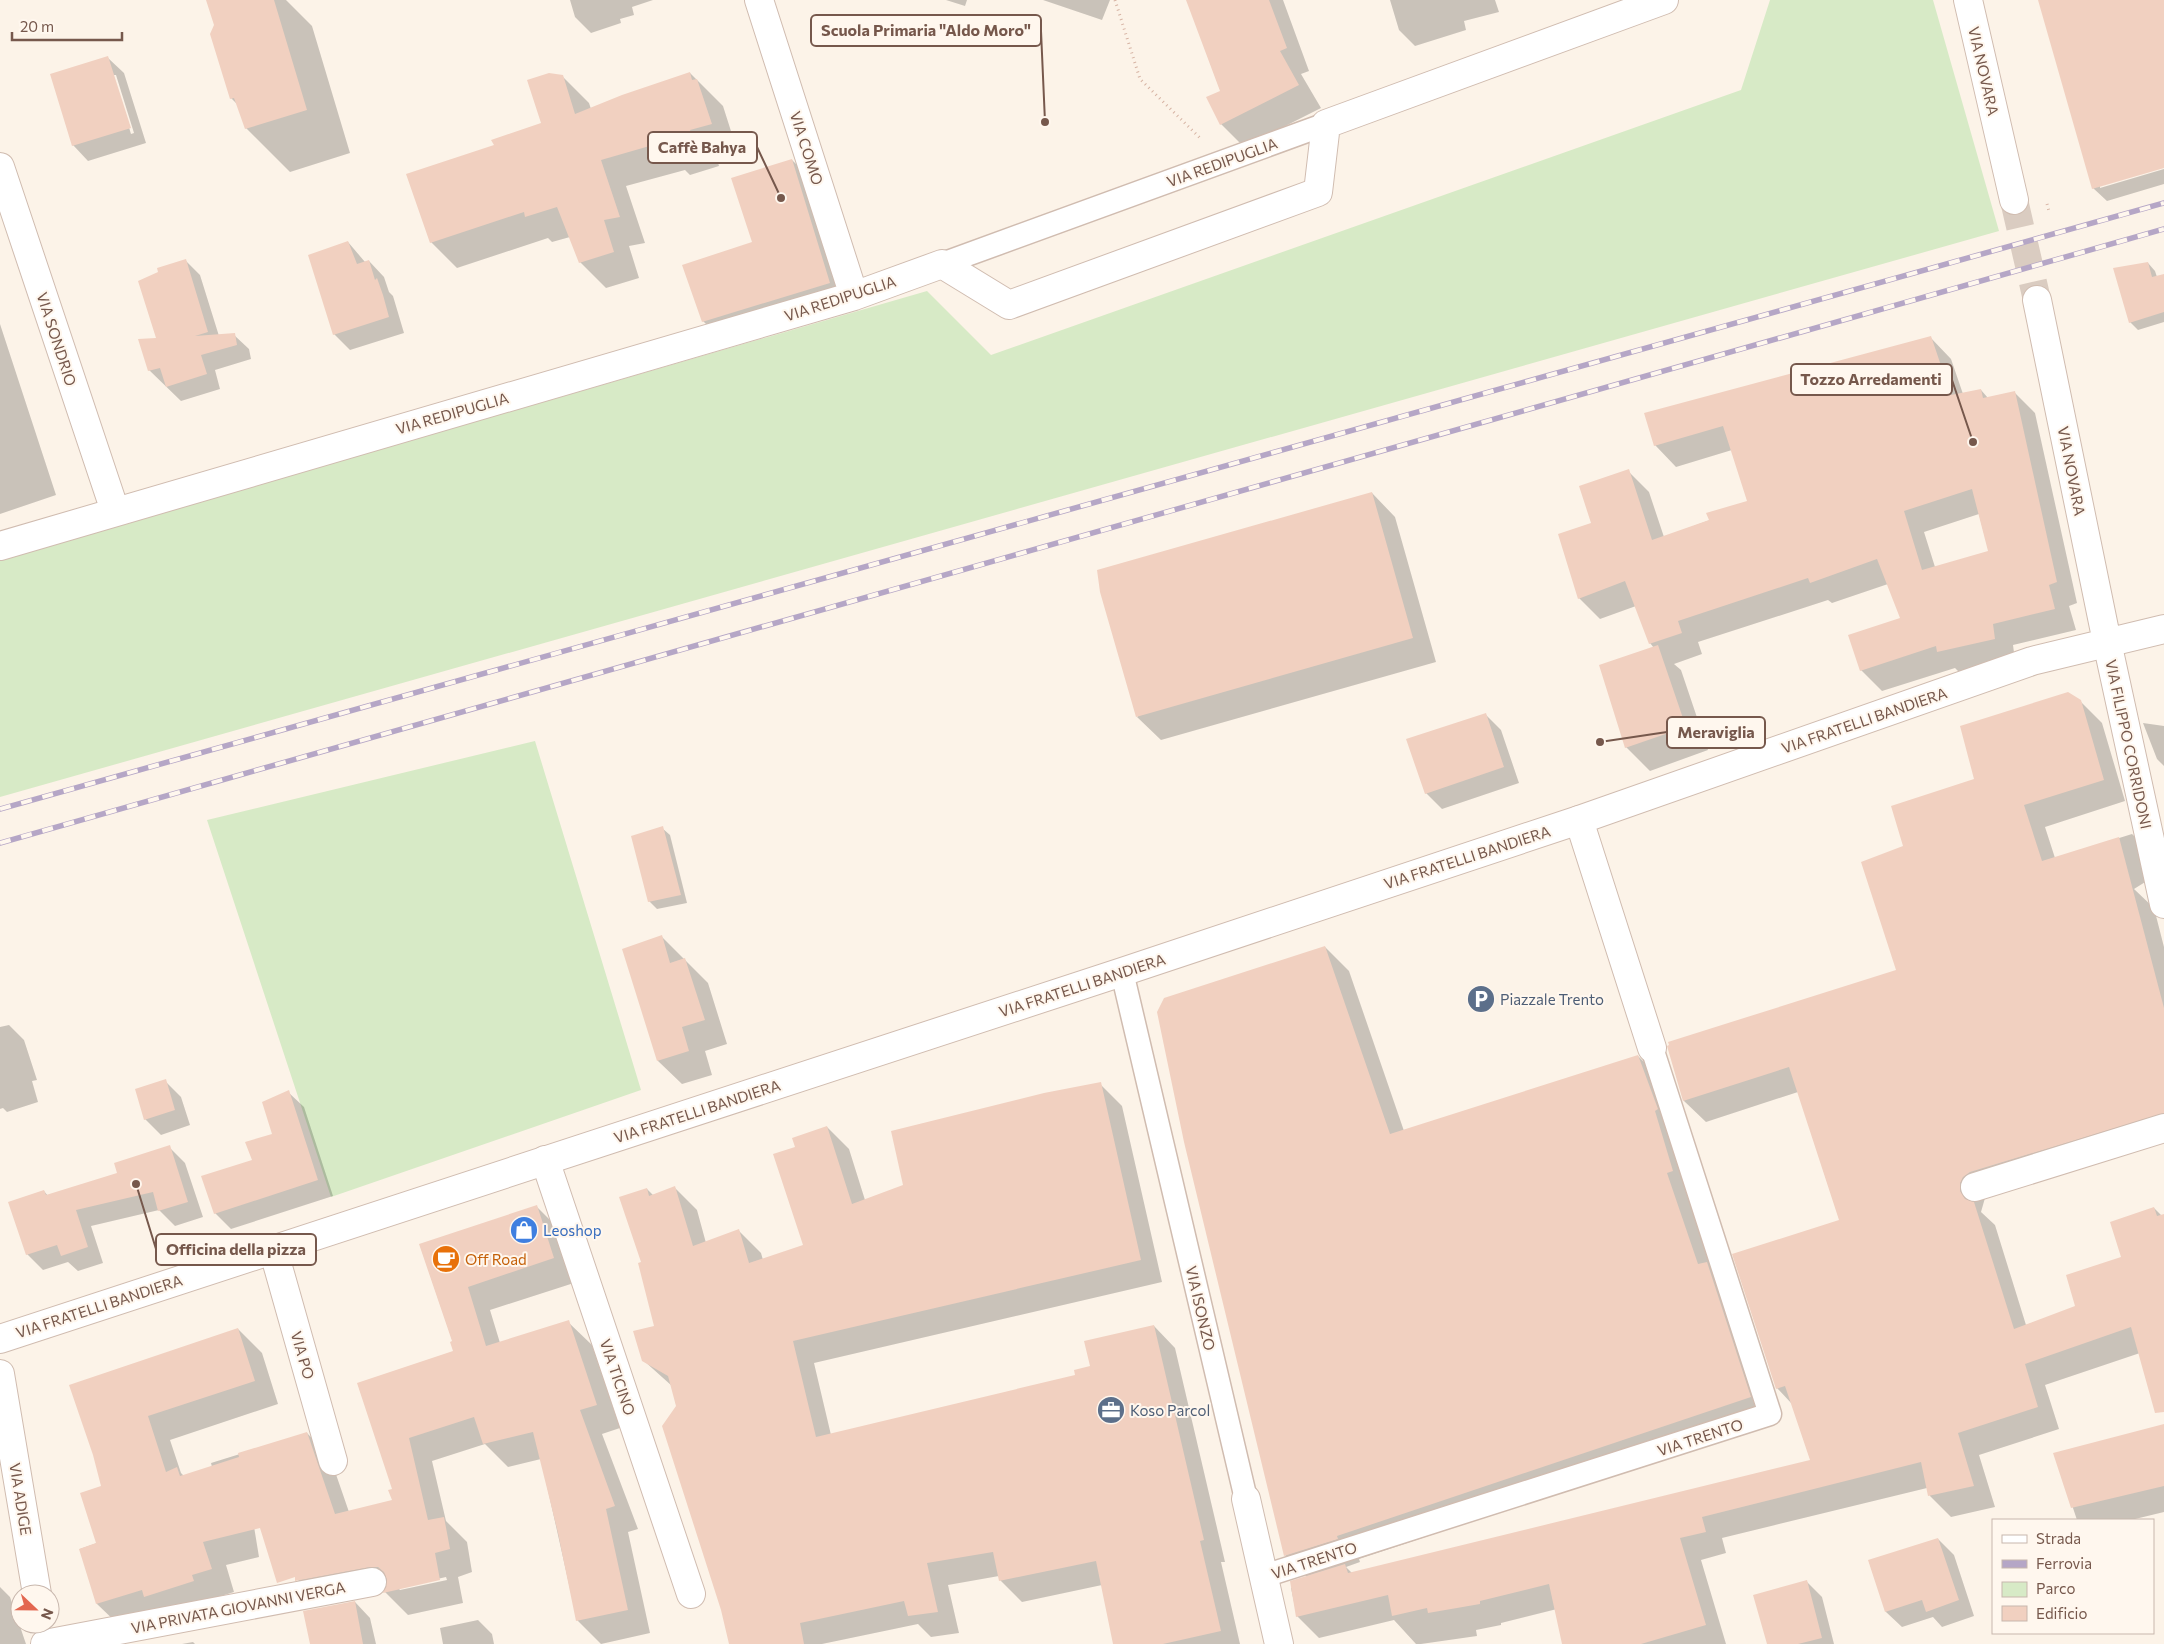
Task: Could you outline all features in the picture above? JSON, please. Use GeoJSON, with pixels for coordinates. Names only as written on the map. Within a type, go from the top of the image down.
{"type":"FeatureCollection","features":[{"type":"Feature","properties":{"kind":"street","name":"VIA COMO"},"geometry":{"type":"LineString","coordinates":[[759,0],[854,296]]}},
{"type":"Feature","properties":{"kind":"street","name":"VIA REDIPUGLIA"},"geometry":{"type":"LineString","coordinates":[[1326,124],[1664,0]]}},
{"type":"Feature","properties":{"kind":"street","name":"VIA NOVARA"},"geometry":{"type":"LineString","coordinates":[[1968,0],[2014,200]]}},
{"type":"Feature","properties":{"kind":"street"},"geometry":{"type":"LineString","coordinates":[[942,264],[1009,305],[1018,302],[1318,192],[1326,124]]}},
{"type":"Feature","properties":{"kind":"street","name":"VIA SONDRIO"},"geometry":{"type":"LineString","coordinates":[[0,167],[115,511]]}},
{"type":"Feature","properties":{"kind":"street","name":"VIA REDIPUGLIA"},"geometry":{"type":"LineString","coordinates":[[0,546],[854,296],[942,264]]}},
{"type":"Feature","properties":{"kind":"street","name":"VIA NOVARA"},"geometry":{"type":"LineString","coordinates":[[2037,300],[2106,642]]}},
{"type":"Feature","properties":{"kind":"street","name":"VIA FRATELLI BANDIERA"},"geometry":{"type":"LineString","coordinates":[[0,1339],[1122,972],[1579,820],[2032,661],[2106,642],[2164,630]]}},
{"type":"Feature","properties":{"kind":"street","name":"VIA FILIPPO CORRIDONI"},"geometry":{"type":"LineString","coordinates":[[2106,642],[2164,904]]}},
{"type":"Feature","properties":{"kind":"street"},"geometry":{"type":"LineString","coordinates":[[1579,820],[1652,1048]]}},
{"type":"Feature","properties":{"kind":"street"},"geometry":{"type":"LineString","coordinates":[[1975,1187],[2164,1128]]}},
{"type":"Feature","properties":{"kind":"street","name":"VIA TICINO"},"geometry":{"type":"LineString","coordinates":[[545,1160],[691,1594]]}},
{"type":"Feature","properties":{"kind":"street","name":"VIA PO"},"geometry":{"type":"LineString","coordinates":[[273,1250],[333,1461]]}},
{"type":"Feature","properties":{"kind":"street","name":"VIA ADIGE"},"geometry":{"type":"LineString","coordinates":[[0,1374],[35,1584]]}},
{"type":"Feature","properties":{"kind":"street","name":"VIA ISONZO"},"geometry":{"type":"LineString","coordinates":[[1246,1499],[1280,1644]]}},
{"type":"Feature","properties":{"kind":"street","name":"VIA PRIVATA GIOVANNI VERGA"},"geometry":{"type":"LineString","coordinates":[[45,1644],[372,1582]]}},
{"type":"Feature","properties":{"kind":"lane","name":"VIA REDIPUGLIA"},"geometry":{"type":"LineString","coordinates":[[942,264],[1326,124]]}},
{"type":"Feature","properties":{"kind":"lane","name":"VIA ISONZO"},"geometry":{"type":"LineString","coordinates":[[1122,972],[1246,1499]]}},
{"type":"Feature","properties":{"kind":"lane","name":"VIA TRENTO"},"geometry":{"type":"LineString","coordinates":[[1264,1576],[1770,1414],[1652,1048]]}},
{"type":"Feature","properties":{"kind":"path"},"geometry":{"type":"LineString","coordinates":[[1115,0],[1140,79],[1225,161]]}},
{"type":"Feature","properties":{"kind":"green space"},"geometry":{"type":"Polygon","coordinates":[[[1770,0],[1933,0],[1999,231],[0,797],[0,559],[927,291],[991,355],[1741,90],[1770,0]]]}},
{"type":"Feature","properties":{"kind":"green space"},"geometry":{"type":"Polygon","coordinates":[[[535,741],[641,1090],[331,1197],[207,820],[535,741]]]}},
{"type":"Feature","properties":{"kind":"building"},"geometry":{"type":"Polygon","coordinates":[[[206,0],[274,0],[307,110],[245,129],[234,98],[230,99],[210,34],[214,25],[206,0]]]}},
{"type":"Feature","properties":{"kind":"building"},"geometry":{"type":"Polygon","coordinates":[[[1186,0],[1269,0],[1287,48],[1280,51],[1299,85],[1220,125],[1206,97],[1220,91],[1186,0]]]}},
{"type":"Feature","properties":{"kind":"building"},"geometry":{"type":"Polygon","coordinates":[[[2038,0],[2164,0],[2164,168],[2092,189],[2038,0]]]}},
{"type":"Feature","properties":{"kind":"building"},"geometry":{"type":"Polygon","coordinates":[[[108,56],[131,128],[72,146],[50,74],[108,56]]]}},
{"type":"Feature","properties":{"kind":"building"},"geometry":{"type":"Polygon","coordinates":[[[690,72],[692,80],[697,79],[712,124],[690,130],[693,140],[662,149],[660,143],[601,160],[620,217],[604,220],[614,252],[579,263],[557,207],[525,217],[524,212],[430,243],[406,174],[494,145],[491,140],[541,123],[527,80],[549,73],[563,75],[575,114],[622,95],[690,72]]]}},
{"type":"Feature","properties":{"kind":"building"},"geometry":{"type":"Polygon","coordinates":[[[792,159],[830,283],[702,322],[682,265],[752,242],[731,178],[792,159]]]}},
{"type":"Feature","properties":{"kind":"building"},"geometry":{"type":"Polygon","coordinates":[[[348,241],[357,264],[369,260],[375,280],[377,278],[383,295],[389,317],[333,335],[308,255],[348,241]]]}},
{"type":"Feature","properties":{"kind":"building"},"geometry":{"type":"Polygon","coordinates":[[[186,259],[208,332],[195,336],[235,333],[237,345],[201,355],[207,374],[166,387],[160,368],[148,371],[138,339],[156,338],[138,281],[158,272],[157,268],[186,259]]]}},
{"type":"Feature","properties":{"kind":"building"},"geometry":{"type":"Polygon","coordinates":[[[2148,262],[2152,277],[2164,274],[2164,312],[2129,323],[2113,268],[2148,262]]]}},
{"type":"Feature","properties":{"kind":"building"},"geometry":{"type":"Polygon","coordinates":[[[1931,336],[1951,395],[1981,389],[1983,398],[2015,391],[2057,582],[2049,585],[2055,609],[1993,624],[1995,639],[1937,652],[1936,646],[1860,671],[1848,635],[1900,618],[1877,559],[1810,583],[1808,578],[1678,621],[1682,633],[1649,644],[1625,581],[1578,599],[1558,534],[1591,523],[1579,486],[1629,469],[1652,540],[1709,520],[1706,513],[1747,501],[1723,426],[1654,446],[1644,413],[1931,336]],[[1972,489],[1904,511],[1922,570],[1988,551],[1972,489]]]}},
{"type":"Feature","properties":{"kind":"building"},"geometry":{"type":"Polygon","coordinates":[[[1372,492],[1413,638],[1136,717],[1100,592],[1097,570],[1372,492]]]}},
{"type":"Feature","properties":{"kind":"building"},"geometry":{"type":"Polygon","coordinates":[[[1658,645],[1686,727],[1625,748],[1599,665],[1658,645]]]}},
{"type":"Feature","properties":{"kind":"building"},"geometry":{"type":"Polygon","coordinates":[[[2068,692],[2081,700],[2104,780],[2024,805],[2042,861],[2119,837],[2164,1008],[2164,1113],[1970,1172],[1963,1177],[1960,1183],[1960,1191],[1965,1199],[1974,1202],[2014,1329],[2075,1306],[2066,1275],[2121,1257],[2110,1222],[2154,1207],[2157,1216],[2164,1214],[2164,1412],[2155,1413],[2131,1327],[2025,1364],[2038,1407],[1958,1433],[1974,1486],[1928,1496],[1921,1462],[1702,1517],[1706,1532],[1680,1538],[1706,1625],[1641,1644],[1562,1644],[1549,1584],[1480,1601],[1480,1604],[1428,1613],[1427,1608],[1392,1616],[1388,1595],[1296,1617],[1290,1581],[1345,1564],[1348,1573],[1810,1460],[1785,1386],[1776,1389],[1732,1254],[1839,1220],[1789,1067],[1683,1101],[1667,1046],[1669,1045],[1668,1042],[1896,970],[1861,862],[1903,846],[1891,806],[1974,779],[1960,726],[2068,692]]]}},
{"type":"Feature","properties":{"kind":"building"},"geometry":{"type":"Polygon","coordinates":[[[1486,713],[1504,767],[1425,794],[1406,739],[1486,713]]]}},
{"type":"Feature","properties":{"kind":"building"},"geometry":{"type":"Polygon","coordinates":[[[663,826],[681,895],[648,902],[631,836],[663,826]]]}},
{"type":"Feature","properties":{"kind":"building"},"geometry":{"type":"Polygon","coordinates":[[[662,935],[670,963],[685,958],[705,1020],[682,1027],[689,1051],[657,1061],[622,949],[662,935]]]}},
{"type":"Feature","properties":{"kind":"building"},"geometry":{"type":"Polygon","coordinates":[[[1325,946],[1390,1134],[1638,1055],[1658,1109],[1655,1111],[1673,1171],[1667,1173],[1698,1264],[1707,1262],[1751,1397],[1337,1536],[1338,1539],[1284,1556],[1184,1142],[1157,1012],[1164,998],[1325,946]]]}},
{"type":"Feature","properties":{"kind":"building"},"geometry":{"type":"Polygon","coordinates":[[[166,1079],[175,1110],[144,1120],[135,1089],[166,1079]]]}},
{"type":"Feature","properties":{"kind":"building"},"geometry":{"type":"Polygon","coordinates":[[[1101,1082],[1141,1260],[793,1341],[816,1437],[1075,1375],[1074,1370],[1090,1366],[1084,1341],[1154,1325],[1204,1540],[1200,1541],[1221,1631],[1163,1644],[1113,1644],[1096,1561],[999,1581],[993,1552],[927,1563],[938,1612],[908,1616],[904,1601],[800,1623],[804,1644],[729,1644],[721,1610],[662,1426],[676,1406],[668,1376],[642,1361],[633,1331],[654,1326],[638,1263],[641,1262],[619,1197],[647,1188],[649,1196],[675,1186],[693,1246],[739,1229],[749,1263],[803,1245],[773,1154],[795,1147],[792,1138],[827,1126],[852,1204],[903,1185],[891,1131],[1044,1093],[1101,1082]]]}},
{"type":"Feature","properties":{"kind":"building"},"geometry":{"type":"Polygon","coordinates":[[[289,1090],[318,1180],[214,1214],[201,1176],[252,1160],[245,1142],[272,1134],[262,1102],[289,1090]]]}},
{"type":"Feature","properties":{"kind":"building"},"geometry":{"type":"Polygon","coordinates":[[[170,1145],[188,1202],[158,1211],[153,1192],[76,1210],[88,1247],[61,1256],[57,1245],[26,1255],[8,1202],[44,1190],[46,1195],[117,1173],[114,1163],[170,1145]]]}},
{"type":"Feature","properties":{"kind":"building"},"geometry":{"type":"Polygon","coordinates":[[[537,1205],[554,1258],[468,1287],[486,1346],[569,1320],[597,1405],[580,1410],[615,1506],[606,1509],[628,1610],[576,1621],[558,1533],[533,1432],[483,1444],[474,1417],[409,1438],[428,1520],[444,1517],[450,1549],[435,1553],[440,1580],[383,1593],[387,1580],[384,1572],[378,1567],[370,1567],[295,1581],[295,1577],[277,1583],[260,1528],[203,1542],[212,1569],[192,1575],[194,1581],[144,1597],[142,1590],[96,1604],[79,1549],[96,1543],[80,1493],[101,1486],[93,1455],[69,1385],[238,1328],[255,1381],[148,1416],[166,1472],[177,1467],[180,1476],[239,1457],[238,1453],[307,1432],[335,1514],[392,1500],[388,1490],[392,1489],[357,1383],[453,1351],[450,1342],[452,1341],[419,1244],[537,1205]]]}},
{"type":"Feature","properties":{"kind":"building"},"geometry":{"type":"Polygon","coordinates":[[[2164,1424],[2164,1486],[2071,1508],[2053,1453],[2164,1424]]]}},
{"type":"Feature","properties":{"kind":"building"},"geometry":{"type":"Polygon","coordinates":[[[1938,1538],[1959,1600],[1926,1612],[1922,1600],[1885,1612],[1868,1560],[1938,1538]]]}},
{"type":"Feature","properties":{"kind":"building"},"geometry":{"type":"Polygon","coordinates":[[[1807,1580],[1822,1638],[1798,1644],[1767,1644],[1753,1595],[1807,1580]]]}},
{"type":"Feature","properties":{"kind":"building"},"geometry":{"type":"Polygon","coordinates":[[[355,1601],[363,1644],[310,1644],[303,1611],[355,1601]]]}},
{"type":"Feature","properties":{"kind":"tunnel"},"geometry":{"type":"LineString","coordinates":[[2014,200],[2037,300]]}},
{"type":"Feature","properties":{"kind":"railway"},"geometry":{"type":"LineString","coordinates":[[0,809],[2164,203]]}},
{"type":"Feature","properties":{"kind":"railway"},"geometry":{"type":"LineString","coordinates":[[0,843],[2164,229]]}},
{"type":"Feature","properties":{"kind":"place","name":"Scuola Primaria \"Aldo Moro\""},"geometry":{"type":"Point","coordinates":[1045,122]}},
{"type":"Feature","properties":{"kind":"place","name":"Caffè Bahya"},"geometry":{"type":"Point","coordinates":[781,198]}},
{"type":"Feature","properties":{"kind":"place","name":"Tozzo Arredamenti"},"geometry":{"type":"Point","coordinates":[1973,442]}},
{"type":"Feature","properties":{"kind":"place","name":"Meraviglia"},"geometry":{"type":"Point","coordinates":[1600,742]}},
{"type":"Feature","properties":{"kind":"place","name":"Piazzale Trento"},"geometry":{"type":"Point","coordinates":[1481,999]}},
{"type":"Feature","properties":{"kind":"place","name":"Officina della pizza"},"geometry":{"type":"Point","coordinates":[136,1184]}},
{"type":"Feature","properties":{"kind":"place","name":"Leoshop"},"geometry":{"type":"Point","coordinates":[524,1230]}},
{"type":"Feature","properties":{"kind":"place","name":"Off Road"},"geometry":{"type":"Point","coordinates":[446,1259]}},
{"type":"Feature","properties":{"kind":"place","name":"Koso Parcol"},"geometry":{"type":"Point","coordinates":[1111,1410]}}]}
